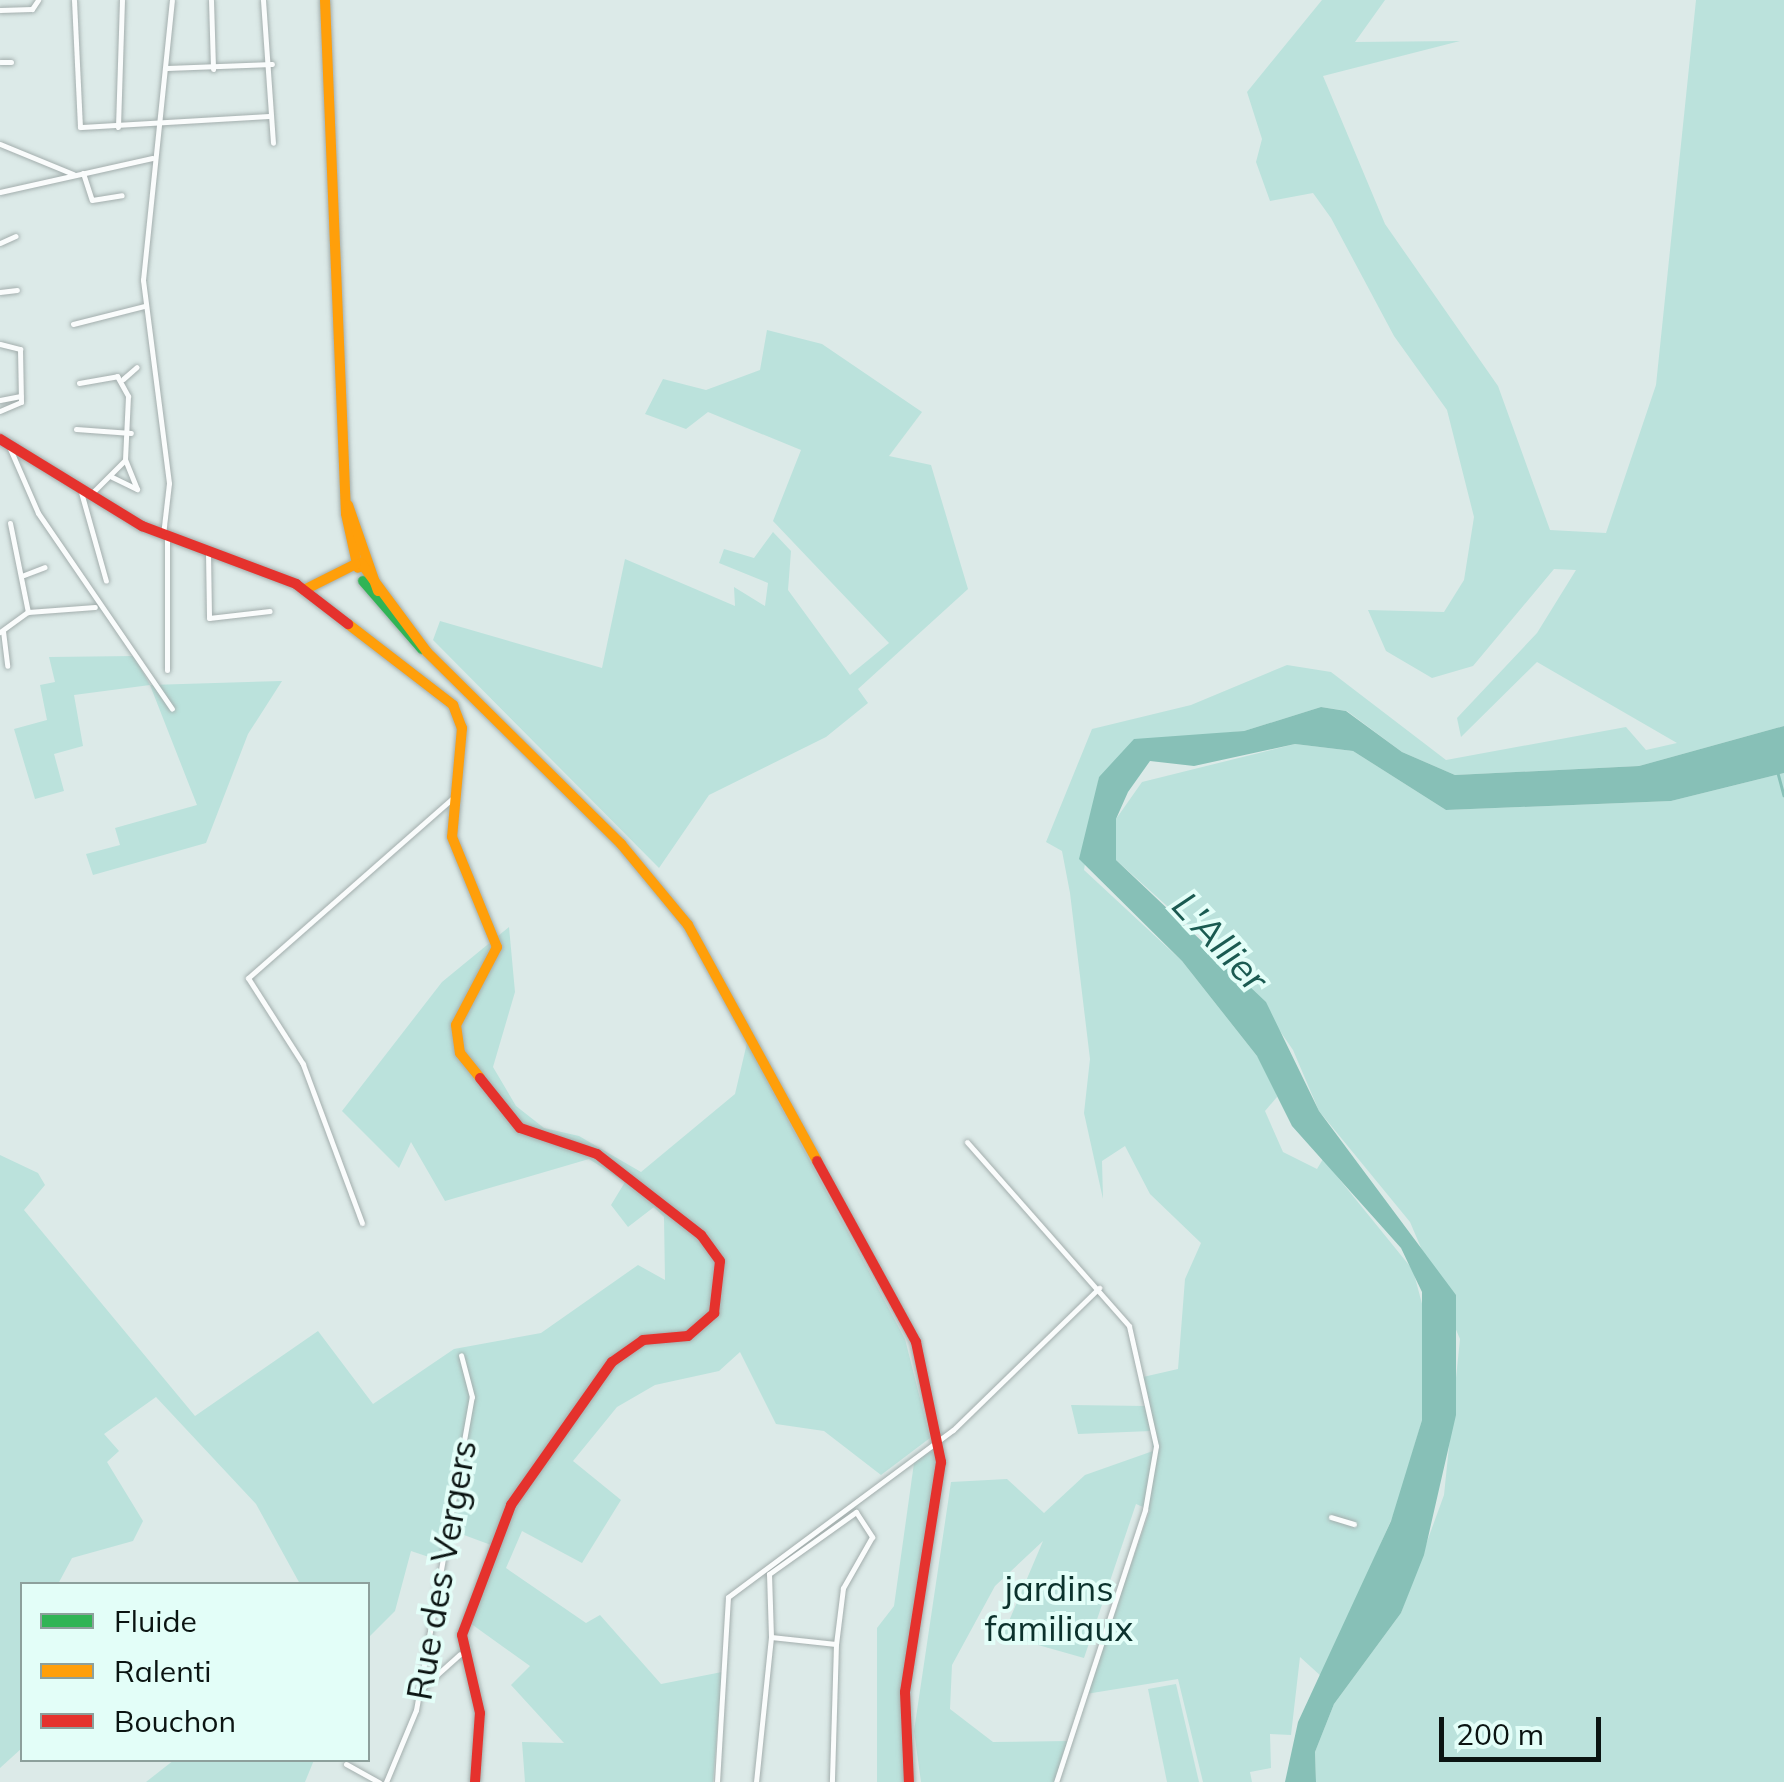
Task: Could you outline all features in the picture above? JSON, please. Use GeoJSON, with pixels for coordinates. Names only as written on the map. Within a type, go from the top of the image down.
{"type":"FeatureCollection","features":[{"type":"Feature","properties":{"kind":"main road"},"geometry":{"type":"LineString","coordinates":[[325,0],[347,501],[361,563],[381,611],[621,844],[688,926],[924,1359],[940,1439],[904,1702],[909,1782]]}},
{"type":"Feature","properties":{"kind":"main road"},"geometry":{"type":"LineString","coordinates":[[4,441],[86,494],[165,536],[304,590],[458,712],[452,837],[496,946],[456,1024],[460,1053],[520,1128],[590,1149],[701,1235],[724,1279],[718,1307],[699,1328],[638,1343],[592,1386],[512,1504],[460,1654],[480,1714],[475,1782]]}},
{"type":"Feature","properties":{"kind":"main road"},"geometry":{"type":"LineString","coordinates":[[304,590],[361,563]]}},
{"type":"Feature","properties":{"kind":"main road"},"geometry":{"type":"LineString","coordinates":[[361,563],[378,592],[427,652]]}},
{"type":"Feature","properties":{"kind":"street"},"geometry":{"type":"LineString","coordinates":[[0,10],[32,9],[38,0]]}},
{"type":"Feature","properties":{"kind":"street"},"geometry":{"type":"LineString","coordinates":[[74,0],[74,119],[84,128],[272,116]]}},
{"type":"Feature","properties":{"kind":"street"},"geometry":{"type":"LineString","coordinates":[[118,127],[122,0]]}},
{"type":"Feature","properties":{"kind":"street"},"geometry":{"type":"LineString","coordinates":[[167,670],[164,427],[144,306],[152,158],[167,68],[172,0]]}},
{"type":"Feature","properties":{"kind":"street"},"geometry":{"type":"LineString","coordinates":[[211,0],[213,69]]}},
{"type":"Feature","properties":{"kind":"street"},"geometry":{"type":"LineString","coordinates":[[264,0],[272,64],[273,143]]}},
{"type":"Feature","properties":{"kind":"street"},"geometry":{"type":"LineString","coordinates":[[0,62],[11,62]]}},
{"type":"Feature","properties":{"kind":"street"},"geometry":{"type":"LineString","coordinates":[[167,68],[272,64]]}},
{"type":"Feature","properties":{"kind":"street"},"geometry":{"type":"LineString","coordinates":[[0,144],[35,164],[80,174]]}},
{"type":"Feature","properties":{"kind":"street"},"geometry":{"type":"LineString","coordinates":[[0,192],[152,158]]}},
{"type":"Feature","properties":{"kind":"street"},"geometry":{"type":"LineString","coordinates":[[35,164],[39,183]]}},
{"type":"Feature","properties":{"kind":"street"},"geometry":{"type":"LineString","coordinates":[[52,180],[53,170]]}},
{"type":"Feature","properties":{"kind":"street"},"geometry":{"type":"LineString","coordinates":[[80,174],[92,200],[122,196]]}},
{"type":"Feature","properties":{"kind":"street"},"geometry":{"type":"LineString","coordinates":[[0,243],[16,236]]}},
{"type":"Feature","properties":{"kind":"street"},"geometry":{"type":"LineString","coordinates":[[0,292],[17,290]]}},
{"type":"Feature","properties":{"kind":"street"},"geometry":{"type":"LineString","coordinates":[[73,324],[144,306]]}},
{"type":"Feature","properties":{"kind":"street"},"geometry":{"type":"LineString","coordinates":[[0,344],[18,344],[21,396],[18,408],[0,410]]}},
{"type":"Feature","properties":{"kind":"street"},"geometry":{"type":"LineString","coordinates":[[79,383],[123,379],[137,367]]}},
{"type":"Feature","properties":{"kind":"street"},"geometry":{"type":"LineString","coordinates":[[106,580],[86,494],[112,477],[125,460],[131,433],[123,379]]}},
{"type":"Feature","properties":{"kind":"street"},"geometry":{"type":"LineString","coordinates":[[0,400],[21,396]]}},
{"type":"Feature","properties":{"kind":"street"},"geometry":{"type":"LineString","coordinates":[[76,428],[131,433]]}},
{"type":"Feature","properties":{"kind":"street"},"geometry":{"type":"LineString","coordinates":[[4,441],[38,513],[172,708]]}},
{"type":"Feature","properties":{"kind":"street"},"geometry":{"type":"LineString","coordinates":[[112,477],[137,488],[125,460]]}},
{"type":"Feature","properties":{"kind":"street"},"geometry":{"type":"LineString","coordinates":[[10,523],[24,575],[28,612]]}},
{"type":"Feature","properties":{"kind":"street"},"geometry":{"type":"LineString","coordinates":[[209,550],[209,618],[270,611]]}},
{"type":"Feature","properties":{"kind":"street"},"geometry":{"type":"LineString","coordinates":[[24,575],[45,567]]}},
{"type":"Feature","properties":{"kind":"street"},"geometry":{"type":"LineString","coordinates":[[6,666],[2,632],[28,612],[95,607]]}},
{"type":"Feature","properties":{"kind":"street"},"geometry":{"type":"LineString","coordinates":[[362,1223],[303,1064],[248,978],[452,800]]}},
{"type":"Feature","properties":{"kind":"street"},"geometry":{"type":"LineString","coordinates":[[966,1142],[1098,1288],[1133,1333],[1156,1470],[1056,1782]]}},
{"type":"Feature","properties":{"kind":"street"},"geometry":{"type":"LineString","coordinates":[[716,1782],[728,1596],[940,1439],[1098,1288]]}},
{"type":"Feature","properties":{"kind":"street","name":"Rue des Vergers"},"geometry":{"type":"LineString","coordinates":[[382,1782],[421,1688],[472,1397],[461,1354]]}},
{"type":"Feature","properties":{"kind":"street"},"geometry":{"type":"LineString","coordinates":[[755,1779],[770,1636],[769,1574],[856,1512],[872,1537],[843,1588],[836,1644],[832,1782]]}},
{"type":"Feature","properties":{"kind":"street"},"geometry":{"type":"LineString","coordinates":[[1331,1517],[1354,1524]]}},
{"type":"Feature","properties":{"kind":"street"},"geometry":{"type":"LineString","coordinates":[[770,1636],[836,1644]]}},
{"type":"Feature","properties":{"kind":"street"},"geometry":{"type":"LineString","coordinates":[[421,1688],[460,1654]]}},
{"type":"Feature","properties":{"kind":"street"},"geometry":{"type":"LineString","coordinates":[[346,1764],[382,1782]]}},
{"type":"Feature","properties":{"kind":"green space","name":"jardins familiaux"},"geometry":{"type":"Polygon","coordinates":[[[1322,0],[1385,0],[1355,42],[1460,41],[1323,76],[1385,224],[1498,386],[1550,530],[1606,533],[1656,385],[1696,0],[1784,0],[1784,726],[1639,766],[1455,775],[1402,752],[1347,711],[1321,707],[1244,731],[1150,740],[1099,777],[1084,870],[1182,961],[1274,1080],[1277,1097],[1265,1111],[1283,1152],[1317,1169],[1323,1159],[1413,1270],[1429,1330],[1422,1420],[1396,1509],[1322,1677],[1300,1657],[1291,1735],[1270,1734],[1271,1768],[1250,1772],[1252,1782],[1203,1782],[1178,1679],[1086,1694],[1150,1510],[1136,1504],[1084,1658],[1003,1635],[1043,1541],[995,1586],[952,1665],[950,1709],[993,1742],[1069,1741],[1056,1782],[921,1782],[914,1731],[951,1482],[1007,1479],[1044,1513],[1085,1475],[1153,1451],[1151,1431],[1078,1434],[1071,1405],[1146,1406],[1143,1377],[1178,1369],[1185,1279],[1201,1243],[1150,1194],[1125,1146],[1102,1161],[1103,1199],[1084,1113],[1090,1059],[1070,893],[1062,851],[1046,842],[1092,729],[1191,705],[1287,665],[1331,672],[1446,760],[1626,727],[1646,750],[1677,743],[1537,662],[1461,737],[1457,718],[1537,633],[1576,570],[1554,569],[1473,666],[1432,678],[1386,651],[1368,610],[1444,612],[1464,580],[1474,517],[1447,410],[1394,336],[1331,218],[1313,193],[1270,201],[1256,162],[1262,139],[1247,92],[1322,0]]]}},
{"type":"Feature","properties":{"kind":"green space"},"geometry":{"type":"Polygon","coordinates":[[[767,330],[822,344],[922,412],[889,456],[931,465],[968,589],[858,689],[868,703],[826,737],[709,795],[659,868],[433,640],[440,621],[602,668],[625,559],[735,606],[734,587],[765,606],[768,583],[719,563],[724,549],[754,558],[773,532],[791,551],[788,590],[850,675],[889,643],[773,521],[801,450],[708,412],[686,429],[645,414],[663,379],[706,390],[760,370],[767,330]]]}},
{"type":"Feature","properties":{"kind":"green space"},"geometry":{"type":"Polygon","coordinates":[[[134,656],[150,685],[74,695],[83,746],[54,754],[64,791],[35,799],[14,729],[47,720],[40,685],[55,682],[49,657],[134,656]]]}},
{"type":"Feature","properties":{"kind":"green space"},"geometry":{"type":"Polygon","coordinates":[[[282,681],[248,734],[206,843],[93,875],[86,854],[120,845],[115,828],[197,805],[150,685],[282,681]]]}},
{"type":"Feature","properties":{"kind":"green space"},"geometry":{"type":"Polygon","coordinates":[[[1295,744],[1353,751],[1446,810],[1671,801],[1784,773],[1784,1782],[1316,1782],[1315,1752],[1334,1704],[1401,1613],[1444,1495],[1460,1339],[1410,1222],[1319,1111],[1293,1050],[1238,970],[1116,860],[1116,819],[1142,782],[1295,744]]]}},
{"type":"Feature","properties":{"kind":"green space"},"geometry":{"type":"Polygon","coordinates":[[[509,927],[515,992],[493,1067],[516,1106],[544,1128],[579,1136],[641,1172],[735,1094],[747,1043],[905,1339],[930,1438],[881,1475],[824,1431],[776,1424],[740,1352],[719,1371],[655,1385],[617,1407],[573,1461],[621,1500],[582,1563],[522,1531],[506,1568],[586,1623],[600,1615],[661,1684],[722,1672],[713,1782],[525,1782],[522,1742],[564,1743],[511,1685],[530,1666],[463,1618],[491,1545],[445,1528],[441,1561],[411,1551],[395,1611],[370,1636],[370,1582],[299,1582],[256,1504],[156,1397],[104,1434],[119,1451],[107,1462],[143,1521],[133,1541],[72,1558],[59,1582],[20,1582],[20,1750],[0,1768],[0,1155],[38,1173],[45,1185],[24,1210],[195,1416],[318,1331],[373,1404],[454,1349],[541,1333],[638,1265],[665,1280],[664,1217],[654,1207],[628,1227],[611,1205],[625,1182],[589,1159],[445,1201],[411,1142],[399,1168],[342,1111],[442,982],[509,927]]]}},
{"type":"Feature","properties":{"kind":"green space"},"geometry":{"type":"Polygon","coordinates":[[[929,1452],[936,1452],[936,1483],[900,1700],[906,1782],[877,1782],[877,1628],[894,1606],[914,1463],[929,1452]]]}},
{"type":"Feature","properties":{"kind":"green space"},"geometry":{"type":"Polygon","coordinates":[[[1176,1684],[1199,1782],[1167,1782],[1148,1689],[1176,1684]]]}},
{"type":"Feature","properties":{"kind":"green space"},"geometry":{"type":"Polygon","coordinates":[[[171,1762],[313,1762],[305,1782],[146,1782],[171,1762]]]}},
{"type":"Feature","properties":{"kind":"shaded area"},"geometry":{"type":"Polygon","coordinates":[[[1321,707],[1346,711],[1402,752],[1455,775],[1639,766],[1784,726],[1784,773],[1671,801],[1446,810],[1353,751],[1295,744],[1194,766],[1150,761],[1128,792],[1116,819],[1116,860],[1266,1002],[1319,1111],[1456,1295],[1456,1415],[1424,1555],[1401,1613],[1334,1704],[1315,1752],[1316,1782],[1285,1782],[1298,1722],[1391,1521],[1422,1420],[1422,1292],[1401,1248],[1292,1126],[1257,1056],[1182,961],[1079,859],[1099,777],[1134,739],[1244,731],[1321,707]]]}},
{"type":"Feature","properties":{"kind":"waterway"},"geometry":{"type":"LineString","coordinates":[[1778,773],[1784,795]]}},
{"type":"Feature","properties":{"kind":"traffic: fast"},"geometry":{"type":"LineString","coordinates":[[363,581],[422,649]]}},
{"type":"Feature","properties":{"kind":"traffic: slow"},"geometry":{"type":"LineString","coordinates":[[325,0],[346,514],[358,568]]}},
{"type":"Feature","properties":{"kind":"traffic: slow"},"geometry":{"type":"LineString","coordinates":[[348,505],[378,591]]}},
{"type":"Feature","properties":{"kind":"traffic: slow"},"geometry":{"type":"LineString","coordinates":[[361,563],[427,652],[621,844],[688,925],[817,1161]]}},
{"type":"Feature","properties":{"kind":"traffic: slow"},"geometry":{"type":"LineString","coordinates":[[304,590],[356,564]]}},
{"type":"Feature","properties":{"kind":"traffic: slow"},"geometry":{"type":"LineString","coordinates":[[348,624],[453,705],[462,728],[452,837],[497,947],[456,1025],[460,1053],[480,1078]]}},
{"type":"Feature","properties":{"kind":"traffic: jam"},"geometry":{"type":"LineString","coordinates":[[0,439],[142,526],[296,584],[348,624]]}},
{"type":"Feature","properties":{"kind":"traffic: jam"},"geometry":{"type":"LineString","coordinates":[[475,1782],[480,1713],[462,1635],[511,1505],[612,1362],[643,1340],[688,1336],[714,1313],[720,1261],[701,1235],[597,1154],[520,1128],[480,1078]]}},
{"type":"Feature","properties":{"kind":"traffic: jam"},"geometry":{"type":"LineString","coordinates":[[817,1161],[916,1342],[941,1462],[905,1692],[909,1782]]}},
{"type":"Feature","properties":{"kind":"water label","name":"L'Allier"},"geometry":{"type":"Point","coordinates":[1220,942]}}]}
